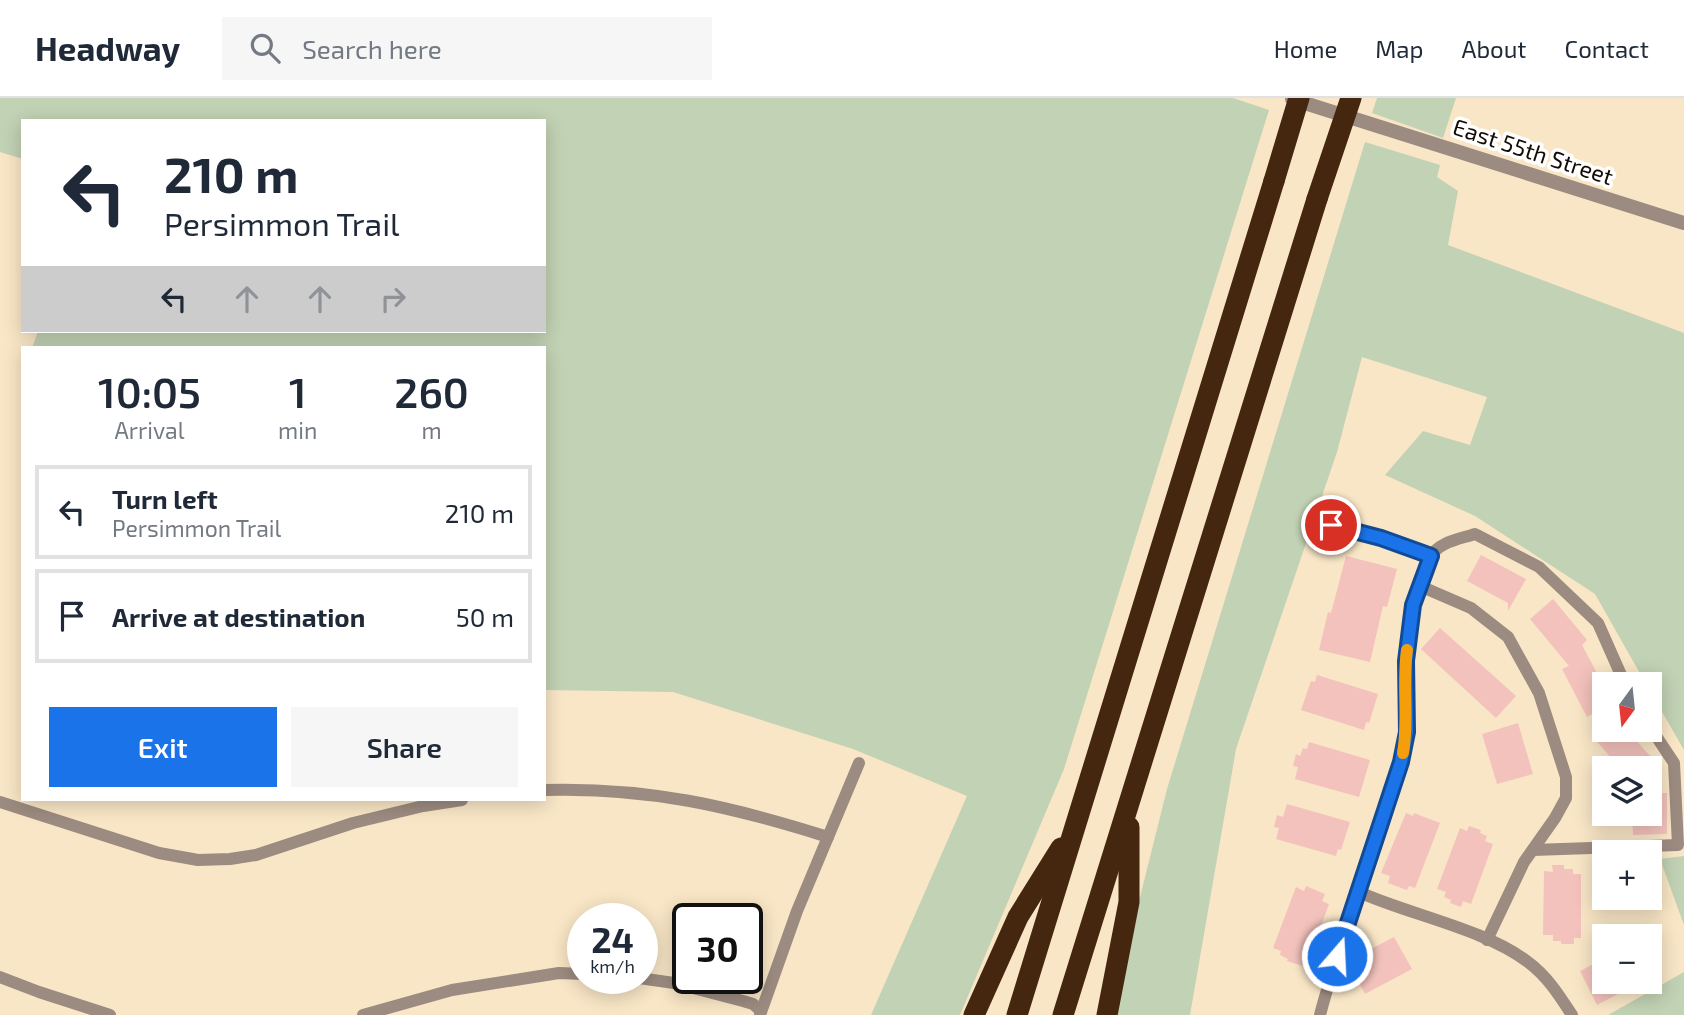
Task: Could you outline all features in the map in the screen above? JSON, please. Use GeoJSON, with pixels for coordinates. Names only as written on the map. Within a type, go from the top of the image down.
{"type":"FeatureCollection","features":[{"type":"Feature","properties":{"kind":"highway"},"geometry":{"type":"LineString","coordinates":[[1017,1015],[1299,98]]}},
{"type":"Feature","properties":{"kind":"highway"},"geometry":{"type":"LineString","coordinates":[[1063,1015],[1350,98]]}},
{"type":"Feature","properties":{"kind":"highway"},"geometry":{"type":"LineString","coordinates":[[1107,1015],[1129,902],[1129,804]]}},
{"type":"Feature","properties":{"kind":"highway"},"geometry":{"type":"LineString","coordinates":[[974,1015],[1018,916],[1075,826]]}},
{"type":"Feature","properties":{"kind":"street","name":"East 55th Street"},"geometry":{"type":"LineString","coordinates":[[1289,98],[1684,223]]}},
{"type":"Feature","properties":{"kind":"street"},"geometry":{"type":"LineString","coordinates":[[1331,525],[1381,538],[1431,556]]}},
{"type":"Feature","properties":{"kind":"street"},"geometry":{"type":"LineString","coordinates":[[1320,1015],[1329,978],[1401,762],[1407,732],[1406,661],[1413,605],[1431,556],[1437,547],[1475,534],[1539,567],[1598,623],[1620,672]]}},
{"type":"Feature","properties":{"kind":"street"},"geometry":{"type":"LineString","coordinates":[[1420,586],[1471,608],[1508,637],[1539,693],[1566,777],[1566,798],[1524,862],[1487,940]]}},
{"type":"Feature","properties":{"kind":"street"},"geometry":{"type":"LineString","coordinates":[[1532,850],[1678,845],[1674,763],[1660,742]]}},
{"type":"Feature","properties":{"kind":"street"},"geometry":{"type":"LineString","coordinates":[[760,1013],[797,911],[859,763]]}},
{"type":"Feature","properties":{"kind":"street"},"geometry":{"type":"LineString","coordinates":[[546,790],[615,790],[673,797],[756,815],[828,837]]}},
{"type":"Feature","properties":{"kind":"street"},"geometry":{"type":"LineString","coordinates":[[0,802],[159,853],[198,860],[256,855],[353,823],[456,801]]}},
{"type":"Feature","properties":{"kind":"street"},"geometry":{"type":"LineString","coordinates":[[1359,892],[1487,940],[1514,953],[1536,969],[1558,993],[1572,1015]]}},
{"type":"Feature","properties":{"kind":"street"},"geometry":{"type":"LineString","coordinates":[[363,1015],[452,990],[567,973]]}},
{"type":"Feature","properties":{"kind":"street"},"geometry":{"type":"LineString","coordinates":[[0,977],[110,1015]]}},
{"type":"Feature","properties":{"kind":"street"},"geometry":{"type":"LineString","coordinates":[[658,981],[753,1004],[760,1013]]}},
{"type":"Feature","properties":{"kind":"green space"},"geometry":{"type":"Polygon","coordinates":[[[0,98],[1233,98],[1269,110],[1064,769],[960,1015],[871,1015],[967,796],[853,749],[673,692],[546,690],[546,346],[33,346],[37,333],[546,333],[546,119],[21,119],[21,158],[0,152],[0,98]]]}},
{"type":"Feature","properties":{"kind":"green space"},"geometry":{"type":"Polygon","coordinates":[[[1377,98],[1456,98],[1443,138],[1372,113],[1377,98]]]}},
{"type":"Feature","properties":{"kind":"green space"},"geometry":{"type":"Polygon","coordinates":[[[1365,142],[1440,165],[1437,177],[1458,191],[1448,245],[1684,333],[1684,750],[1662,712],[1662,672],[1639,672],[1595,594],[1475,516],[1385,475],[1423,431],[1470,445],[1487,397],[1362,357],[1337,452],[1236,749],[1190,1015],[1115,1015],[1139,901],[1167,789],[1365,142]]]}},
{"type":"Feature","properties":{"kind":"green space"},"geometry":{"type":"Polygon","coordinates":[[[1684,856],[1684,925],[1662,864],[1662,859],[1684,856]]]}},
{"type":"Feature","properties":{"kind":"green space"},"geometry":{"type":"Polygon","coordinates":[[[1684,972],[1684,1015],[1608,1015],[1645,994],[1662,994],[1662,984],[1684,972]]]}},
{"type":"Feature","properties":{"kind":"building"},"geometry":{"type":"Polygon","coordinates":[[[1481,555],[1526,579],[1508,611],[1508,603],[1467,581],[1481,555]]]}},
{"type":"Feature","properties":{"kind":"building"},"geometry":{"type":"Polygon","coordinates":[[[1346,556],[1397,569],[1387,607],[1383,606],[1370,662],[1319,650],[1346,556]]]}},
{"type":"Feature","properties":{"kind":"building"},"geometry":{"type":"Polygon","coordinates":[[[1553,599],[1587,640],[1582,645],[1596,672],[1592,672],[1592,714],[1587,717],[1562,669],[1569,666],[1530,619],[1553,599]]]}},
{"type":"Feature","properties":{"kind":"building"},"geometry":{"type":"Polygon","coordinates":[[[1440,628],[1516,696],[1496,718],[1421,649],[1440,628]]]}},
{"type":"Feature","properties":{"kind":"building"},"geometry":{"type":"Polygon","coordinates":[[[1317,675],[1378,694],[1369,723],[1366,722],[1364,730],[1301,710],[1311,681],[1315,682],[1317,675]]]}},
{"type":"Feature","properties":{"kind":"building"},"geometry":{"type":"Polygon","coordinates":[[[1518,723],[1533,774],[1497,784],[1482,734],[1518,723]]]}},
{"type":"Feature","properties":{"kind":"building"},"geometry":{"type":"Polygon","coordinates":[[[1309,742],[1370,760],[1359,797],[1295,779],[1298,767],[1293,766],[1296,754],[1300,756],[1303,748],[1307,749],[1309,742]]]}},
{"type":"Feature","properties":{"kind":"building"},"geometry":{"type":"Polygon","coordinates":[[[1597,742],[1638,742],[1650,756],[1610,756],[1597,742]]]}},
{"type":"Feature","properties":{"kind":"building"},"geometry":{"type":"Polygon","coordinates":[[[1662,793],[1667,793],[1667,834],[1633,835],[1633,826],[1662,826],[1662,793]]]}},
{"type":"Feature","properties":{"kind":"building"},"geometry":{"type":"Polygon","coordinates":[[[1287,804],[1350,822],[1341,850],[1338,849],[1336,856],[1276,839],[1279,828],[1274,827],[1277,815],[1283,817],[1287,804]]]}},
{"type":"Feature","properties":{"kind":"building"},"geometry":{"type":"Polygon","coordinates":[[[1406,813],[1413,816],[1414,813],[1440,823],[1415,888],[1409,886],[1407,890],[1388,883],[1390,876],[1381,873],[1406,813]]]}},
{"type":"Feature","properties":{"kind":"building"},"geometry":{"type":"Polygon","coordinates":[[[1469,826],[1481,830],[1480,833],[1487,836],[1485,841],[1493,844],[1471,904],[1463,901],[1461,907],[1450,903],[1451,900],[1444,897],[1446,892],[1437,889],[1460,828],[1467,831],[1469,826]]]}},
{"type":"Feature","properties":{"kind":"building"},"geometry":{"type":"Polygon","coordinates":[[[1552,865],[1564,865],[1564,869],[1573,869],[1573,874],[1581,874],[1581,938],[1574,938],[1574,944],[1561,944],[1561,941],[1553,941],[1553,935],[1543,935],[1544,871],[1553,872],[1552,865]]]}},
{"type":"Feature","properties":{"kind":"building"},"geometry":{"type":"Polygon","coordinates":[[[1306,886],[1325,894],[1322,901],[1329,904],[1306,967],[1287,961],[1288,959],[1280,955],[1281,951],[1273,948],[1296,887],[1304,891],[1306,886]]]}},
{"type":"Feature","properties":{"kind":"building"},"geometry":{"type":"Polygon","coordinates":[[[1394,937],[1412,969],[1365,994],[1348,961],[1394,937]]]}},
{"type":"Feature","properties":{"kind":"building"},"geometry":{"type":"Polygon","coordinates":[[[1592,965],[1592,994],[1618,994],[1597,1005],[1580,971],[1592,965]]]}},
{"type":"Feature","properties":{"kind":"slow traffic"},"geometry":{"type":"LineString","coordinates":[[1403,753],[1407,732],[1407,650]]}},
{"type":"Feature","properties":{"kind":"route"},"geometry":{"type":"LineString","coordinates":[[1331,525],[1381,538],[1431,556],[1413,605],[1406,661],[1407,732],[1401,762],[1337,956]]}}]}
